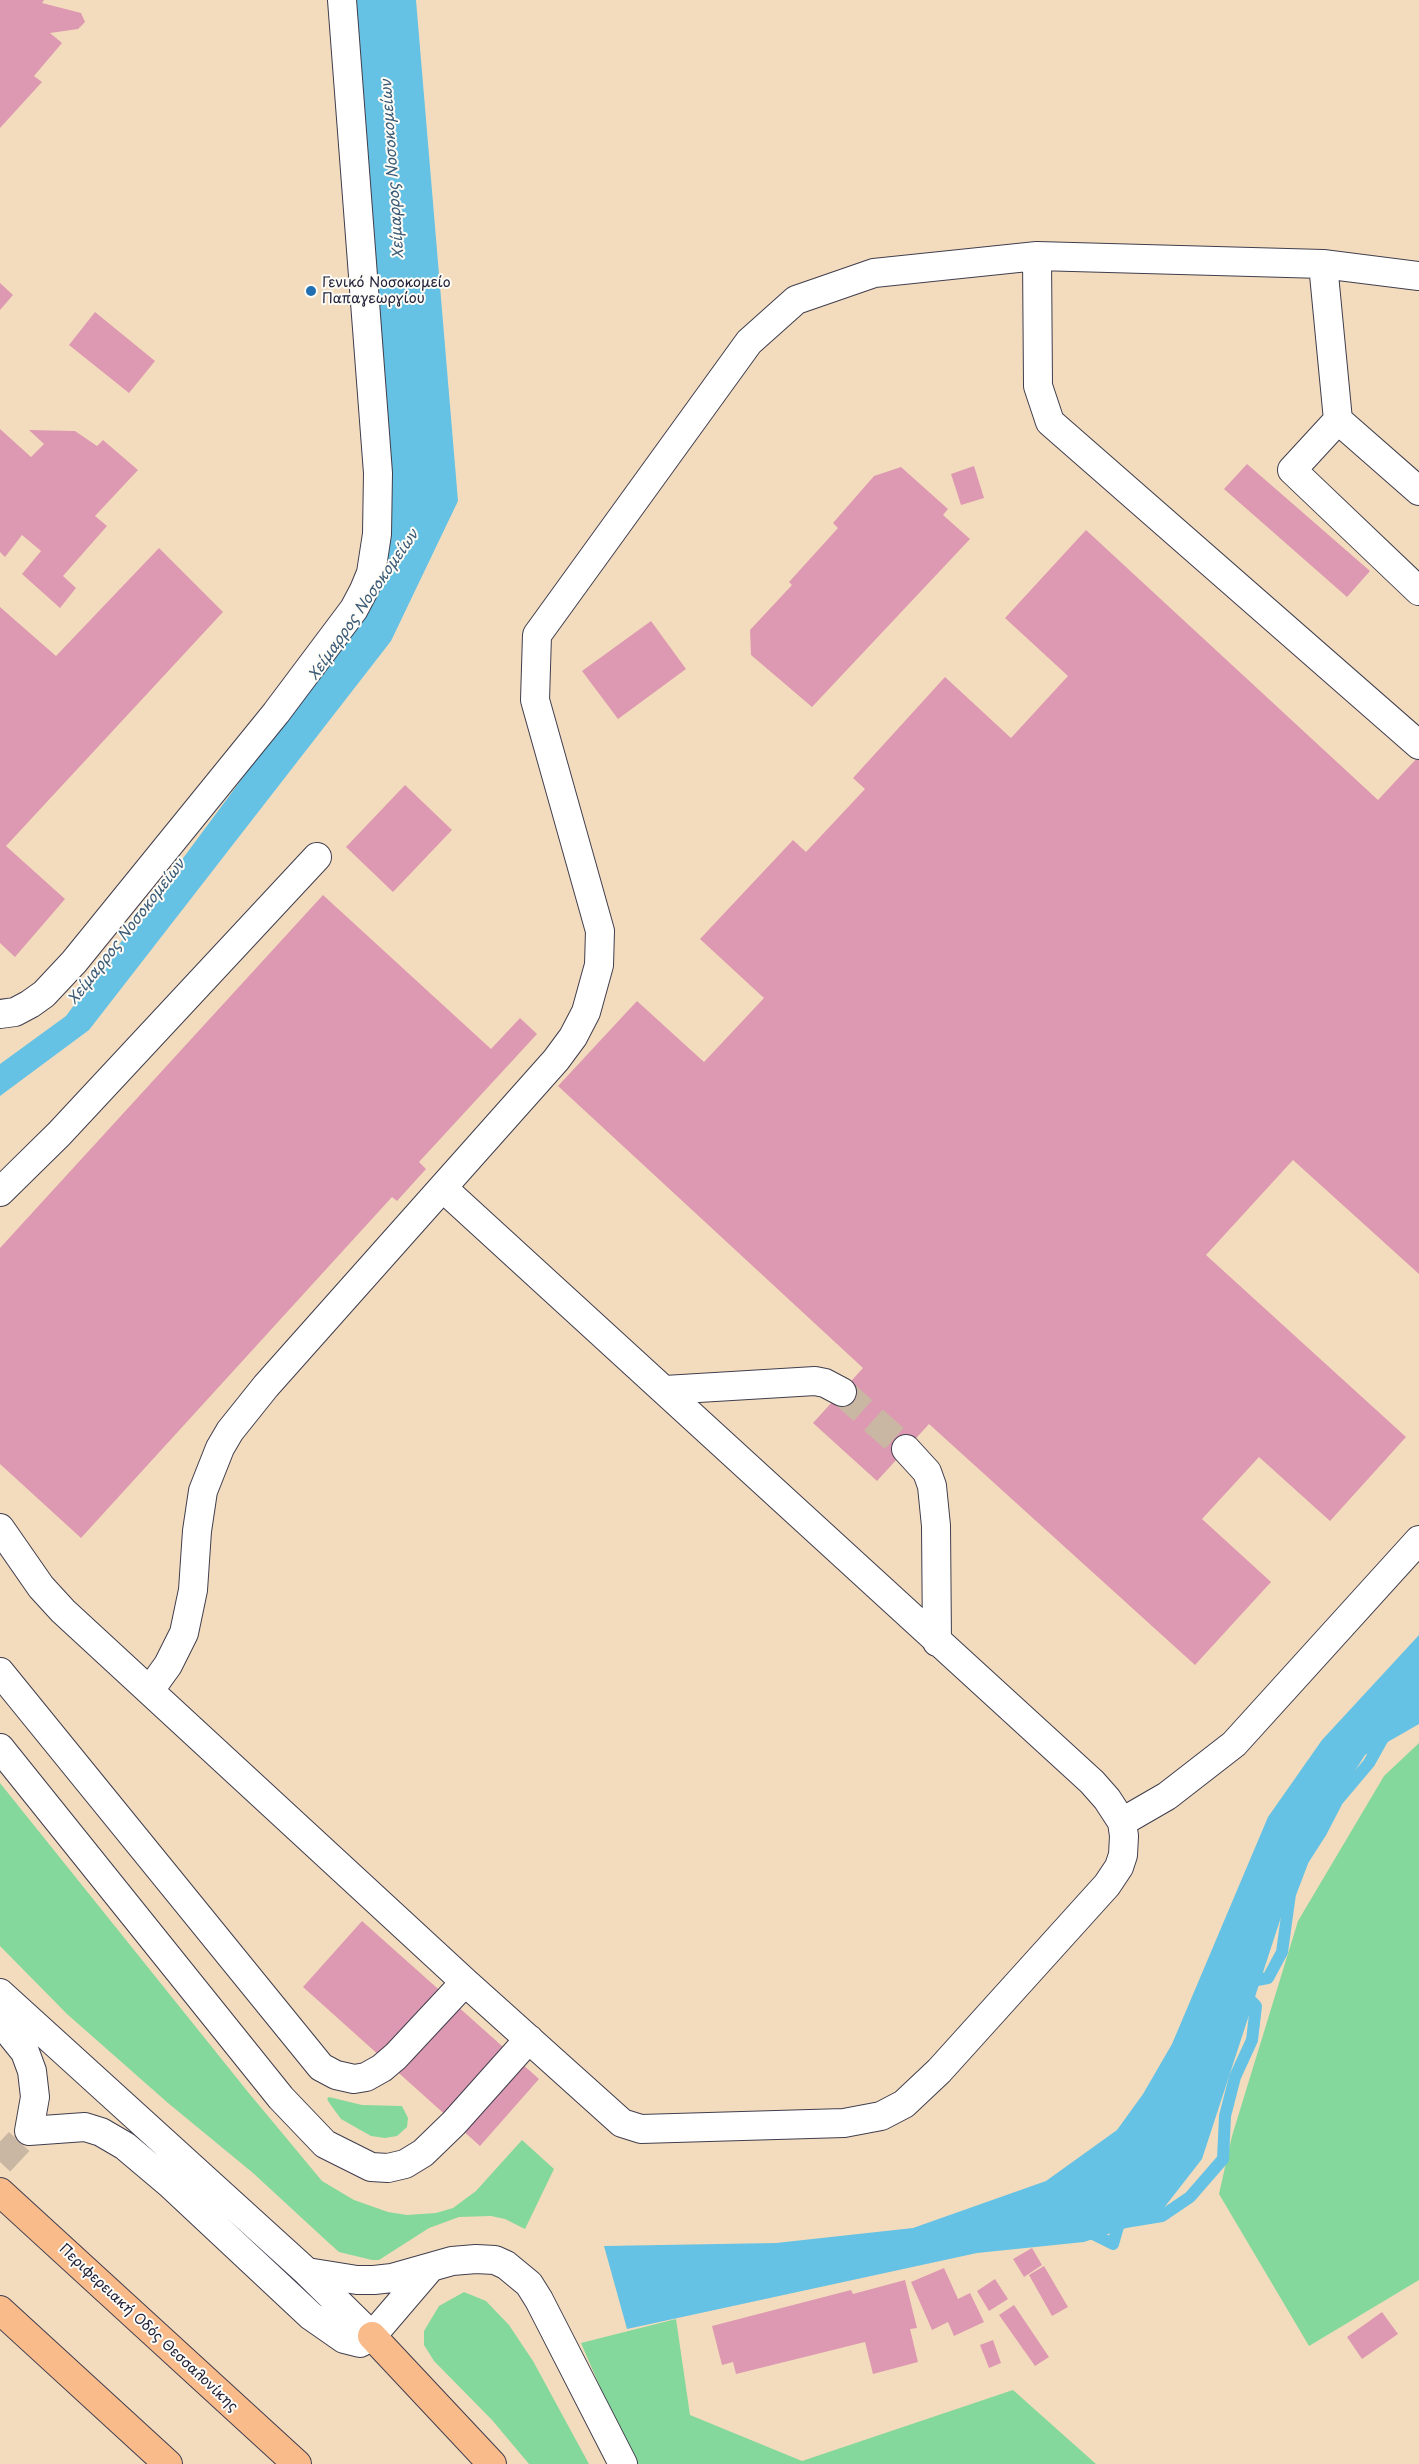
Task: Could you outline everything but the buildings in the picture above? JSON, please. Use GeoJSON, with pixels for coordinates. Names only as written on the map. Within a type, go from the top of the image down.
{"type":"FeatureCollection","features":[{"type":"Feature","properties":{"kind":"highway","name":"Περιφερειακή Οδός Θεσσαλονίκης"},"geometry":{"type":"LineString","coordinates":[[3,2195],[297,2464]]}},
{"type":"Feature","properties":{"kind":"highway"},"geometry":{"type":"LineString","coordinates":[[0,2310],[168,2464]]}},
{"type":"Feature","properties":{"kind":"highway"},"geometry":{"type":"LineString","coordinates":[[372,2336],[492,2464]]}},
{"type":"Feature","properties":{"kind":"street"},"geometry":{"type":"LineString","coordinates":[[0,1014],[15,1012],[30,1004],[44,994],[74,962],[288,698],[354,609],[370,574],[377,534],[378,473],[342,0]]}},
{"type":"Feature","properties":{"kind":"street"},"geometry":{"type":"LineString","coordinates":[[1036,256],[1038,386],[1050,422],[1419,745]]}},
{"type":"Feature","properties":{"kind":"street"},"geometry":{"type":"LineString","coordinates":[[150,1690],[168,1665],[187,1623],[193,1590],[203,1491],[220,1448],[256,1398],[444,1189],[561,1053],[586,1012],[599,965],[601,944],[597,914],[535,700],[537,635],[749,342],[796,300],[874,273],[1036,256],[1323,264],[1419,276]]}},
{"type":"Feature","properties":{"kind":"street"},"geometry":{"type":"LineString","coordinates":[[1323,264],[1338,420],[1419,491]]}},
{"type":"Feature","properties":{"kind":"street"},"geometry":{"type":"LineString","coordinates":[[1338,420],[1292,470],[1419,591]]}},
{"type":"Feature","properties":{"kind":"street"},"geometry":{"type":"LineString","coordinates":[[0,1192],[59,1134],[317,857]]}},
{"type":"Feature","properties":{"kind":"street"},"geometry":{"type":"LineString","coordinates":[[0,1528],[51,1600],[614,2117],[633,2128],[807,2125],[844,2123],[882,2116],[904,2104],[933,2078],[1107,1885],[1119,1867],[1123,1855],[1124,1836],[1122,1822],[1107,1799],[1092,1782],[444,1189]]}},
{"type":"Feature","properties":{"kind":"street"},"geometry":{"type":"LineString","coordinates":[[665,1390],[815,1381],[825,1383],[842,1392]]}},
{"type":"Feature","properties":{"kind":"street"},"geometry":{"type":"LineString","coordinates":[[906,1449],[927,1472],[933,1493],[936,1526],[937,1642]]}},
{"type":"Feature","properties":{"kind":"street"},"geometry":{"type":"LineString","coordinates":[[1122,1822],[1167,1796],[1234,1744],[1419,1540]]}},
{"type":"Feature","properties":{"kind":"street"},"geometry":{"type":"LineString","coordinates":[[0,1672],[322,2066],[336,2075],[354,2079],[366,2076],[382,2068],[396,2056],[465,1982]]}},
{"type":"Feature","properties":{"kind":"street"},"geometry":{"type":"LineString","coordinates":[[0,1748],[281,2098],[325,2144],[371,2168],[388,2168],[405,2164],[423,2153],[454,2123],[529,2039]]}},
{"type":"Feature","properties":{"kind":"street"},"geometry":{"type":"LineString","coordinates":[[0,1993],[307,2272],[372,2336]]}},
{"type":"Feature","properties":{"kind":"street"},"geometry":{"type":"LineString","coordinates":[[0,2021],[25,2052],[32,2071],[34,2097],[28,2131],[85,2128],[101,2132],[115,2139],[143,2160],[311,2316],[351,2342],[360,2343],[372,2336],[431,2267]]}},
{"type":"Feature","properties":{"kind":"street"},"geometry":{"type":"LineString","coordinates":[[307,2272],[357,2280],[374,2280],[392,2278],[460,2260],[495,2260],[506,2265],[529,2284],[623,2464]]}},
{"type":"Feature","properties":{"kind":"green space"},"geometry":{"type":"Polygon","coordinates":[[[1419,1743],[1419,2280],[1309,2346],[1219,2194],[1232,2136],[1298,1921],[1384,1776],[1419,1743]]]}},
{"type":"Feature","properties":{"kind":"green space"},"geometry":{"type":"Polygon","coordinates":[[[0,1783],[248,2092],[322,2181],[354,2200],[388,2212],[407,2215],[436,2213],[453,2208],[476,2191],[522,2140],[554,2169],[525,2229],[505,2219],[491,2216],[459,2217],[429,2228],[379,2260],[339,2252],[253,2173],[168,2103],[67,2014],[0,1946],[0,1783]]]}},
{"type":"Feature","properties":{"kind":"green space"},"geometry":{"type":"Polygon","coordinates":[[[329,2097],[362,2105],[402,2106],[408,2118],[407,2127],[397,2136],[385,2138],[371,2136],[341,2119],[327,2099],[329,2097]]]}},
{"type":"Feature","properties":{"kind":"green space"},"geometry":{"type":"Polygon","coordinates":[[[464,2292],[486,2301],[509,2325],[533,2361],[589,2464],[529,2464],[492,2420],[434,2361],[424,2345],[424,2331],[439,2306],[464,2292]]]}},
{"type":"Feature","properties":{"kind":"green space"},"geometry":{"type":"Polygon","coordinates":[[[676,2319],[690,2415],[802,2461],[1013,2390],[1096,2464],[636,2464],[629,2454],[581,2343],[676,2319]]]}},
{"type":"Feature","properties":{"kind":"water","name":"Χείμαρρος Νοσοκομείων"},"geometry":{"type":"Polygon","coordinates":[[[338,0],[416,0],[458,501],[391,641],[89,1030],[0,1096],[0,1064],[66,1016],[370,606],[385,544],[338,0]]]}},
{"type":"Feature","properties":{"kind":"water"},"geometry":{"type":"Polygon","coordinates":[[[1419,1635],[1419,1724],[1365,1755],[1301,1856],[1202,2159],[1156,2218],[1084,2242],[977,2253],[627,2329],[604,2246],[776,2243],[913,2228],[1046,2181],[1117,2130],[1143,2094],[1172,2044],[1268,1817],[1322,1740],[1419,1635]]]}},
{"type":"Feature","properties":{"kind":"waterway"},"geometry":{"type":"LineString","coordinates":[[1246,1982],[1268,1978],[1282,1952],[1290,1894],[1303,1860],[1321,1832],[1337,1801],[1369,1763],[1385,1731]]}},
{"type":"Feature","properties":{"kind":"waterway"},"geometry":{"type":"LineString","coordinates":[[1085,2230],[1113,2244],[1119,2223],[1162,2216],[1190,2197],[1223,2159],[1225,2116],[1235,2077],[1252,2040],[1256,2006],[1243,1992]]}},
{"type":"Feature","properties":{"kind":"tunnel"},"geometry":{"type":"LineString","coordinates":[[842,1392],[906,1449]]}},
{"type":"Feature","properties":{"kind":"tunnel"},"geometry":{"type":"LineString","coordinates":[[0,2162],[29,2131]]}},
{"type":"Feature","properties":{"kind":"place","name":"Γενικό Νοσοκομείο Παπαγεωργίου"},"geometry":{"type":"Point","coordinates":[311,291]}}]}
